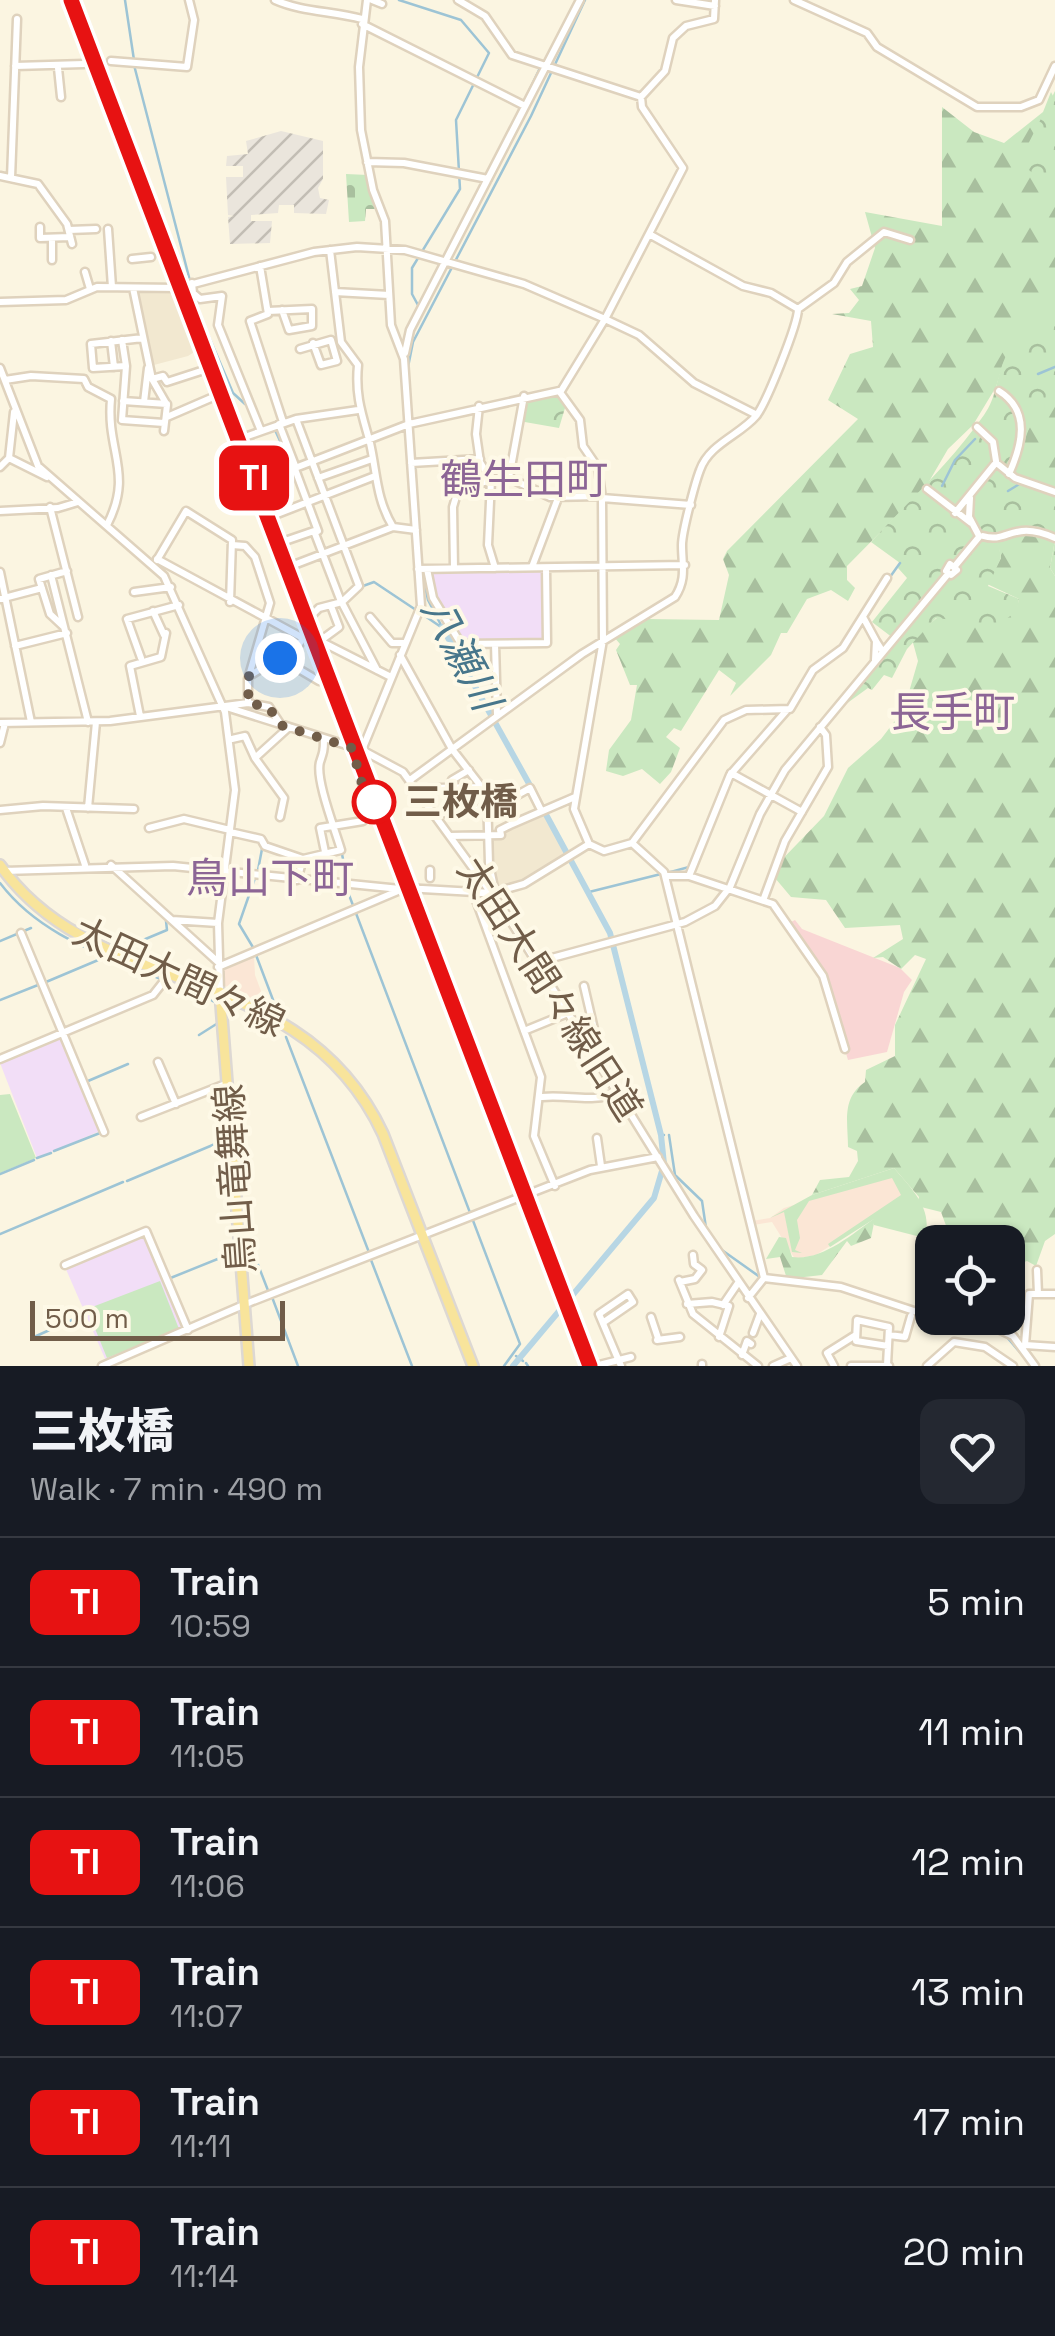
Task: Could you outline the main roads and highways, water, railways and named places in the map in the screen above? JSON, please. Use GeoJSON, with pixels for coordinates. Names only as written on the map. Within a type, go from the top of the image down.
{"type":"FeatureCollection","features":[{"type":"Feature","properties":{"kind":"main road","name":"太田大間々線"},"geometry":{"type":"LineString","coordinates":[[1,870],[28,904],[62,930],[220,995]]}},
{"type":"Feature","properties":{"kind":"main road","name":"太田大間々線"},"geometry":{"type":"LineString","coordinates":[[1,870],[39,908],[74,932],[220,995],[294,1034],[341,1075],[380,1137],[470,1366]]}},
{"type":"Feature","properties":{"kind":"main road","name":"鳥山竜舞線"},"geometry":{"type":"LineString","coordinates":[[220,995],[249,1366]]}},
{"type":"Feature","properties":{"kind":"waterway"},"geometry":{"type":"LineString","coordinates":[[125,0],[134,60]]}},
{"type":"Feature","properties":{"kind":"waterway"},"geometry":{"type":"LineString","coordinates":[[399,0],[461,20],[489,53],[456,120],[460,189],[412,268],[412,294],[419,307]]}},
{"type":"Feature","properties":{"kind":"waterway"},"geometry":{"type":"LineString","coordinates":[[465,0],[480,10]]}},
{"type":"Feature","properties":{"kind":"waterway","name":"八瀬川"},"geometry":{"type":"LineString","coordinates":[[442,627],[428,600],[422,573],[408,367],[413,342],[531,116],[585,0]]}},
{"type":"Feature","properties":{"kind":"waterway"},"geometry":{"type":"LineString","coordinates":[[496,27],[511,49]]}},
{"type":"Feature","properties":{"kind":"waterway"},"geometry":{"type":"LineString","coordinates":[[134,65],[190,281]]}},
{"type":"Feature","properties":{"kind":"waterway"},"geometry":{"type":"LineString","coordinates":[[518,114],[540,68]]}},
{"type":"Feature","properties":{"kind":"waterway"},"geometry":{"type":"LineString","coordinates":[[192,297],[233,393],[245,404]]}},
{"type":"Feature","properties":{"kind":"waterway"},"geometry":{"type":"LineString","coordinates":[[1038,374],[1055,367]]}},
{"type":"Feature","properties":{"kind":"waterway"},"geometry":{"type":"LineString","coordinates":[[275,430],[292,467]]}},
{"type":"Feature","properties":{"kind":"waterway"},"geometry":{"type":"LineString","coordinates":[[942,486],[955,460],[975,439]]}},
{"type":"Feature","properties":{"kind":"waterway"},"geometry":{"type":"LineString","coordinates":[[1008,491],[1021,483],[1055,495]]}},
{"type":"Feature","properties":{"kind":"waterway"},"geometry":{"type":"LineString","coordinates":[[890,577],[900,563]]}},
{"type":"Feature","properties":{"kind":"waterway"},"geometry":{"type":"LineString","coordinates":[[363,586],[374,582],[416,610]]}},
{"type":"Feature","properties":{"kind":"waterway"},"geometry":{"type":"LineString","coordinates":[[870,612],[875,603]]}},
{"type":"Feature","properties":{"kind":"waterway"},"geometry":{"type":"LineString","coordinates":[[422,614],[441,627]]}},
{"type":"Feature","properties":{"kind":"waterway","name":"八瀬川"},"geometry":{"type":"LineString","coordinates":[[442,627],[532,789]]}},
{"type":"Feature","properties":{"kind":"waterway"},"geometry":{"type":"LineString","coordinates":[[766,738],[796,706]]}},
{"type":"Feature","properties":{"kind":"waterway","name":"八瀬川"},"geometry":{"type":"LineString","coordinates":[[513,1366],[654,1198],[664,1164],[661,1135],[610,933],[543,809]]}},
{"type":"Feature","properties":{"kind":"waterway"},"geometry":{"type":"LineString","coordinates":[[258,870],[262,849]]}},
{"type":"Feature","properties":{"kind":"waterway"},"geometry":{"type":"LineString","coordinates":[[342,854],[347,880]]}},
{"type":"Feature","properties":{"kind":"waterway"},"geometry":{"type":"LineString","coordinates":[[667,873],[689,867]]}},
{"type":"Feature","properties":{"kind":"waterway"},"geometry":{"type":"LineString","coordinates":[[589,892],[661,874]]}},
{"type":"Feature","properties":{"kind":"waterway"},"geometry":{"type":"LineString","coordinates":[[254,949],[239,924],[255,878]]}},
{"type":"Feature","properties":{"kind":"waterway"},"geometry":{"type":"LineString","coordinates":[[0,883],[16,902],[54,931],[163,980]]}},
{"type":"Feature","properties":{"kind":"waterway"},"geometry":{"type":"LineString","coordinates":[[346,887],[520,1344],[504,1366]]}},
{"type":"Feature","properties":{"kind":"waterway"},"geometry":{"type":"LineString","coordinates":[[124,948],[167,930],[166,921]]}},
{"type":"Feature","properties":{"kind":"waterway"},"geometry":{"type":"LineString","coordinates":[[0,941],[31,928]]}},
{"type":"Feature","properties":{"kind":"waterway"},"geometry":{"type":"LineString","coordinates":[[256,955],[278,1013]]}},
{"type":"Feature","properties":{"kind":"waterway"},"geometry":{"type":"LineString","coordinates":[[46,982],[103,958]]}},
{"type":"Feature","properties":{"kind":"waterway"},"geometry":{"type":"LineString","coordinates":[[0,1000],[38,985]]}},
{"type":"Feature","properties":{"kind":"waterway"},"geometry":{"type":"LineString","coordinates":[[181,987],[203,996]]}},
{"type":"Feature","properties":{"kind":"waterway"},"geometry":{"type":"LineString","coordinates":[[206,997],[216,1003],[218,1019]]}},
{"type":"Feature","properties":{"kind":"waterway"},"geometry":{"type":"LineString","coordinates":[[199,1035],[218,1023]]}},
{"type":"Feature","properties":{"kind":"waterway"},"geometry":{"type":"LineString","coordinates":[[286,1037],[370,1255]]}},
{"type":"Feature","properties":{"kind":"waterway"},"geometry":{"type":"LineString","coordinates":[[88,1081],[128,1064]]}},
{"type":"Feature","properties":{"kind":"waterway"},"geometry":{"type":"LineString","coordinates":[[54,1151],[100,1133]]}},
{"type":"Feature","properties":{"kind":"waterway","name":"八瀬川"},"geometry":{"type":"LineString","coordinates":[[669,1135],[675,1175],[702,1201],[706,1228]]}},
{"type":"Feature","properties":{"kind":"waterway"},"geometry":{"type":"LineString","coordinates":[[127,1181],[227,1139]]}},
{"type":"Feature","properties":{"kind":"waterway"},"geometry":{"type":"LineString","coordinates":[[37,1158],[51,1153]]}},
{"type":"Feature","properties":{"kind":"waterway"},"geometry":{"type":"LineString","coordinates":[[0,1174],[34,1160]]}},
{"type":"Feature","properties":{"kind":"waterway"},"geometry":{"type":"LineString","coordinates":[[0,1234],[123,1182]]}},
{"type":"Feature","properties":{"kind":"waterway"},"geometry":{"type":"LineString","coordinates":[[241,1221],[269,1293]]}},
{"type":"Feature","properties":{"kind":"waterway","name":"八瀬川"},"geometry":{"type":"LineString","coordinates":[[719,1248],[767,1282],[815,1287]]}},
{"type":"Feature","properties":{"kind":"waterway"},"geometry":{"type":"LineString","coordinates":[[168,1279],[235,1252]]}},
{"type":"Feature","properties":{"kind":"waterway"},"geometry":{"type":"LineString","coordinates":[[371,1260],[412,1366]]}},
{"type":"Feature","properties":{"kind":"waterway"},"geometry":{"type":"LineString","coordinates":[[272,1297],[298,1366]]}},
{"type":"Feature","properties":{"kind":"waterway"},"geometry":{"type":"LineString","coordinates":[[177,1312],[183,1328]]}},
{"type":"Feature","properties":{"kind":"waterway"},"geometry":{"type":"LineString","coordinates":[[34,1337],[83,1315]]}},
{"type":"Feature","properties":{"kind":"waterway","name":"八瀬川"},"geometry":{"type":"LineString","coordinates":[[1006,1336],[1030,1364]]}},
{"type":"Feature","properties":{"kind":"waterway"},"geometry":{"type":"LineString","coordinates":[[516,1356],[523,1361]]}},
{"type":"Feature","properties":{"kind":"railway"},"geometry":{"type":"LineString","coordinates":[[71,0],[590,1366]]}},
{"type":"Feature","properties":{"kind":"train","name":"TI"},"geometry":{"type":"LineString","coordinates":[[71,0],[590,1366]]}},
{"type":"Feature","properties":{"kind":"place","name":"三枚橋"},"geometry":{"type":"Point","coordinates":[374,802]}},
{"type":"Feature","properties":{"kind":"district","name":"鶴生田町"},"geometry":{"type":"Point","coordinates":[524,479]}},
{"type":"Feature","properties":{"kind":"district","name":"長手町"},"geometry":{"type":"Point","coordinates":[952,712]}},
{"type":"Feature","properties":{"kind":"district","name":"鳥山下町"},"geometry":{"type":"Point","coordinates":[270,878]}}]}
